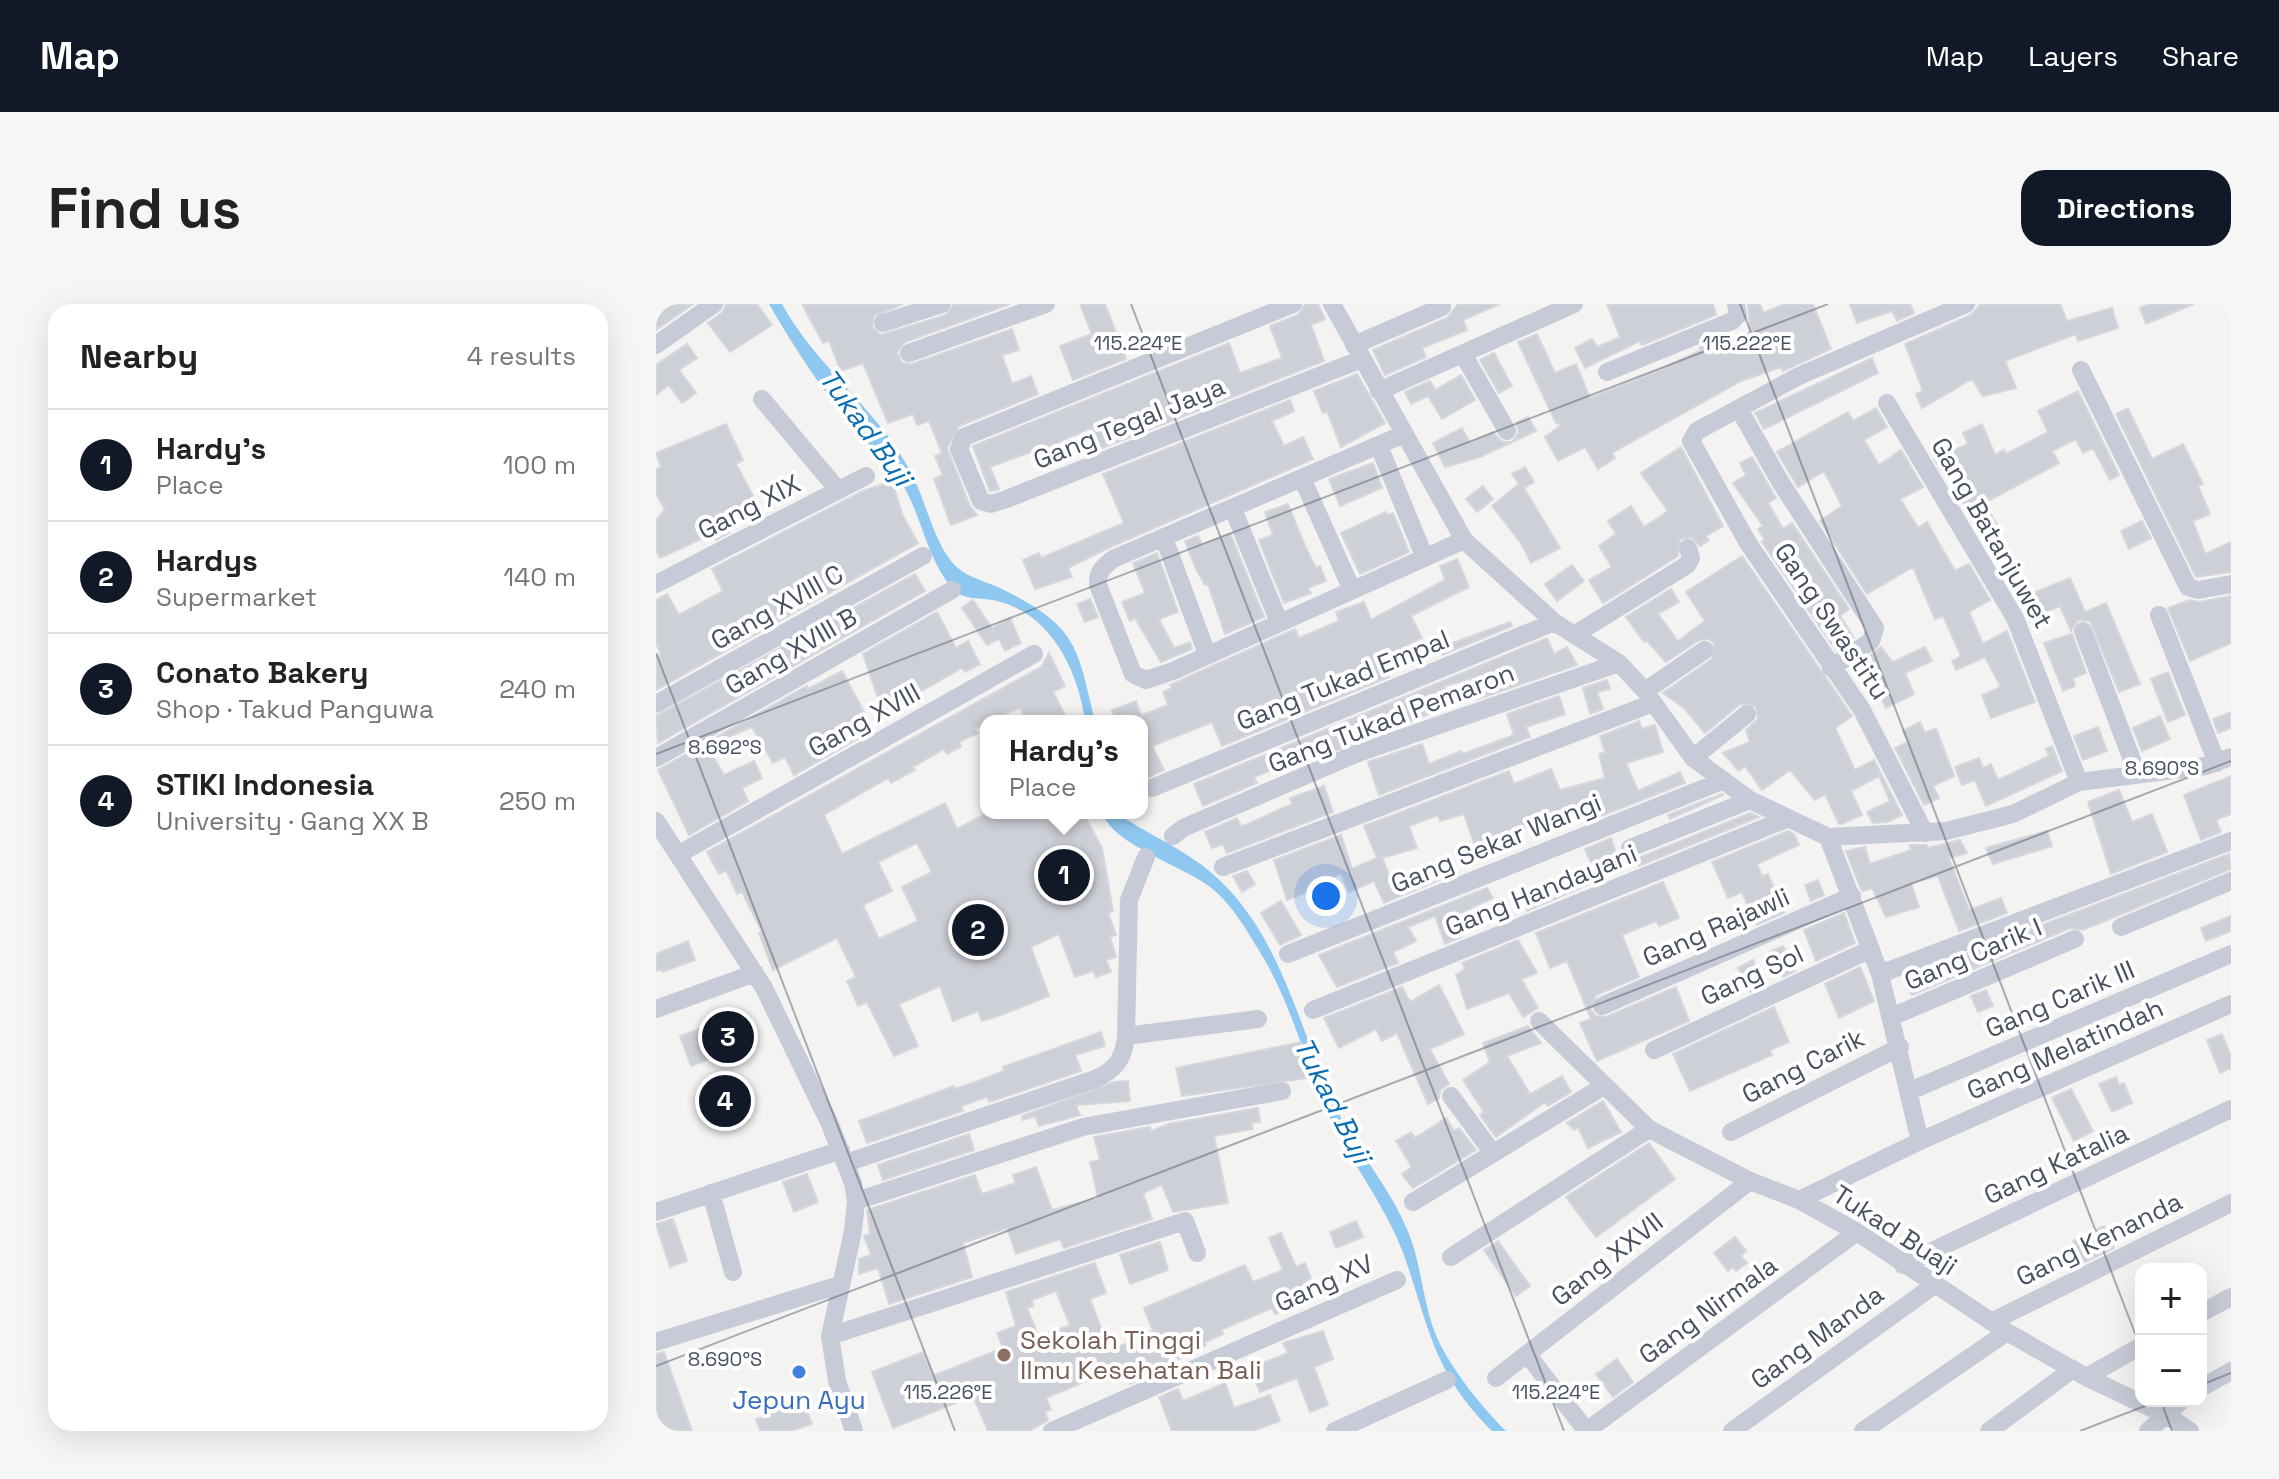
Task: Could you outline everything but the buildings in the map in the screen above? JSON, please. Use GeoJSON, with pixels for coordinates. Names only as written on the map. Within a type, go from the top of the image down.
{"type":"FeatureCollection","features":[{"type":"Feature","properties":{"kind":"street"},"geometry":{"type":"LineString","coordinates":[[656,345],[714,304]]}},
{"type":"Feature","properties":{"kind":"street"},"geometry":{"type":"LineString","coordinates":[[883,323],[942,304]]}},
{"type":"Feature","properties":{"kind":"street"},"geometry":{"type":"LineString","coordinates":[[909,353],[1046,304]]}},
{"type":"Feature","properties":{"kind":"street","name":"Gang Tegal Jaya"},"geometry":{"type":"LineString","coordinates":[[1293,304],[964,437],[959,442],[960,454],[981,501],[991,504],[1358,352],[1442,307]]}},
{"type":"Feature","properties":{"kind":"street"},"geometry":{"type":"LineString","coordinates":[[1332,304],[1402,435],[1464,540],[1554,622],[1619,663],[1649,697],[1693,758],[1750,800],[1828,837],[1925,833],[2013,814],[2079,782],[2224,760],[2159,615]]}},
{"type":"Feature","properties":{"kind":"street"},"geometry":{"type":"LineString","coordinates":[[1379,391],[1574,304]]}},
{"type":"Feature","properties":{"kind":"street"},"geometry":{"type":"LineString","coordinates":[[1607,372],[1732,321],[1738,315],[1736,304]]}},
{"type":"Feature","properties":{"kind":"street"},"geometry":{"type":"LineString","coordinates":[[1831,668],[1871,641],[1875,628],[1781,483],[1739,409],[1799,376],[1963,306]]}},
{"type":"Feature","properties":{"kind":"street"},"geometry":{"type":"LineString","coordinates":[[1463,354],[1507,431]]}},
{"type":"Feature","properties":{"kind":"street"},"geometry":{"type":"LineString","coordinates":[[2081,370],[2188,587],[2196,590],[2231,584]]}},
{"type":"Feature","properties":{"kind":"street"},"geometry":{"type":"LineString","coordinates":[[762,399],[838,490]]}},
{"type":"Feature","properties":{"kind":"street","name":"Gang Batanjuwet"},"geometry":{"type":"LineString","coordinates":[[1887,403],[2015,618],[2079,782]]}},
{"type":"Feature","properties":{"kind":"street","name":"Gang Swastitu"},"geometry":{"type":"LineString","coordinates":[[1739,409],[1697,431],[1691,441],[1748,543],[1862,710],[1925,833]]}},
{"type":"Feature","properties":{"kind":"street"},"geometry":{"type":"LineString","coordinates":[[1402,435],[1113,559],[1103,567],[1097,576],[1098,585],[1128,664],[1139,678],[1158,676],[1464,540]]}},
{"type":"Feature","properties":{"kind":"street"},"geometry":{"type":"LineString","coordinates":[[1379,446],[1425,558]]}},
{"type":"Feature","properties":{"kind":"street","name":"Gang XIX"},"geometry":{"type":"LineString","coordinates":[[656,584],[866,476]]}},
{"type":"Feature","properties":{"kind":"street"},"geometry":{"type":"LineString","coordinates":[[1302,478],[1352,590]]}},
{"type":"Feature","properties":{"kind":"street"},"geometry":{"type":"LineString","coordinates":[[1233,509],[1279,622]]}},
{"type":"Feature","properties":{"kind":"street"},"geometry":{"type":"LineString","coordinates":[[1164,538],[1207,654]]}},
{"type":"Feature","properties":{"kind":"street"},"geometry":{"type":"LineString","coordinates":[[1574,635],[1687,565],[1691,558],[1688,548]]}},
{"type":"Feature","properties":{"kind":"street","name":"Gang XVIII C"},"geometry":{"type":"LineString","coordinates":[[656,704],[923,556]]}},
{"type":"Feature","properties":{"kind":"street","name":"Gang XVIII B"},"geometry":{"type":"LineString","coordinates":[[656,758],[952,590]]}},
{"type":"Feature","properties":{"kind":"street","name":"Gang Tukad Empal"},"geometry":{"type":"LineString","coordinates":[[1152,788],[1554,622]]}},
{"type":"Feature","properties":{"kind":"street"},"geometry":{"type":"LineString","coordinates":[[2083,631],[2137,773]]}},
{"type":"Feature","properties":{"kind":"street"},"geometry":{"type":"LineString","coordinates":[[1223,867],[1649,697],[1705,650]]}},
{"type":"Feature","properties":{"kind":"street","name":"Gang XVIII"},"geometry":{"type":"LineString","coordinates":[[679,854],[1034,654]]}},
{"type":"Feature","properties":{"kind":"street","name":"Gang Tukad Pemaron"},"geometry":{"type":"LineString","coordinates":[[1178,832],[1358,753],[1619,663]]}},
{"type":"Feature","properties":{"kind":"street"},"geometry":{"type":"LineString","coordinates":[[1693,758],[1747,714]]}},
{"type":"Feature","properties":{"kind":"street","name":"Gang Sekar Wangi"},"geometry":{"type":"LineString","coordinates":[[1288,954],[1722,781]]}},
{"type":"Feature","properties":{"kind":"street"},"geometry":{"type":"LineString","coordinates":[[1630,848],[1750,800]]}},
{"type":"Feature","properties":{"kind":"street","name":"Gang Handayani"},"geometry":{"type":"LineString","coordinates":[[1313,1010],[1789,818]]}},
{"type":"Feature","properties":{"kind":"street"},"geometry":{"type":"LineString","coordinates":[[656,821],[755,973],[793,1045],[844,1157],[856,1201],[830,1336],[837,1381],[854,1431]]}},
{"type":"Feature","properties":{"kind":"street"},"geometry":{"type":"LineString","coordinates":[[1828,837],[1880,974],[1900,1047],[1920,1141]]}},
{"type":"Feature","properties":{"kind":"street"},"geometry":{"type":"LineString","coordinates":[[1880,974],[2231,841]]}},
{"type":"Feature","properties":{"kind":"street"},"geometry":{"type":"LineString","coordinates":[[656,1212],[711,1193],[844,1157],[1105,1074],[1124,1056],[1129,900],[1146,857]]}},
{"type":"Feature","properties":{"kind":"street"},"geometry":{"type":"LineString","coordinates":[[2121,927],[2231,881]]}},
{"type":"Feature","properties":{"kind":"street","name":"Gang Rajawli"},"geometry":{"type":"LineString","coordinates":[[1602,1006],[1852,896]]}},
{"type":"Feature","properties":{"kind":"street","name":"Gang Carik I"},"geometry":{"type":"LineString","coordinates":[[1891,1017],[2075,939]]}},
{"type":"Feature","properties":{"kind":"street","name":"Gang Sol"},"geometry":{"type":"LineString","coordinates":[[1654,1050],[1871,949]]}},
{"type":"Feature","properties":{"kind":"street","name":"Gang Carik III"},"geometry":{"type":"LineString","coordinates":[[1910,1091],[2231,954]]}},
{"type":"Feature","properties":{"kind":"street"},"geometry":{"type":"LineString","coordinates":[[656,1009],[755,973]]}},
{"type":"Feature","properties":{"kind":"street","name":"Gang Melatindah"},"geometry":{"type":"LineString","coordinates":[[1920,1141],[2231,1004]]}},
{"type":"Feature","properties":{"kind":"street"},"geometry":{"type":"LineString","coordinates":[[1126,1036],[1258,1019]]}},
{"type":"Feature","properties":{"kind":"street"},"geometry":{"type":"LineString","coordinates":[[1539,1021],[1649,1129],[1750,1181],[1799,1200]]}},
{"type":"Feature","properties":{"kind":"street","name":"Gang Carik"},"geometry":{"type":"LineString","coordinates":[[1731,1132],[1900,1047]]}},
{"type":"Feature","properties":{"kind":"street"},"geometry":{"type":"LineString","coordinates":[[1413,1202],[1604,1086]]}},
{"type":"Feature","properties":{"kind":"street"},"geometry":{"type":"LineString","coordinates":[[856,1201],[1083,1127],[1282,1091]]}},
{"type":"Feature","properties":{"kind":"street"},"geometry":{"type":"LineString","coordinates":[[1451,1096],[1492,1152]]}},
{"type":"Feature","properties":{"kind":"street","name":"Gang Katalia"},"geometry":{"type":"LineString","coordinates":[[1903,1265],[2231,1109]]}},
{"type":"Feature","properties":{"kind":"street"},"geometry":{"type":"LineString","coordinates":[[1451,1257],[1649,1129]]}},
{"type":"Feature","properties":{"kind":"street","name":"Tukad Buaji"},"geometry":{"type":"LineString","coordinates":[[1799,1200],[1920,1141]]}},
{"type":"Feature","properties":{"kind":"street","name":"Gang XXVII"},"geometry":{"type":"LineString","coordinates":[[1496,1378],[1750,1181]]}},
{"type":"Feature","properties":{"kind":"street"},"geometry":{"type":"LineString","coordinates":[[711,1193],[733,1272]]}},
{"type":"Feature","properties":{"kind":"street","name":"Tukad Buaji"},"geometry":{"type":"LineString","coordinates":[[1799,1200],[1857,1232],[1933,1286],[1999,1327],[2080,1373],[2168,1416],[2190,1431]]}},
{"type":"Feature","properties":{"kind":"street","name":"Gang Kenanda"},"geometry":{"type":"LineString","coordinates":[[1863,1431],[1999,1327],[2231,1203]]}},
{"type":"Feature","properties":{"kind":"street"},"geometry":{"type":"LineString","coordinates":[[830,1336],[1185,1221],[1197,1253]]}},
{"type":"Feature","properties":{"kind":"street","name":"Gang Nirmala"},"geometry":{"type":"LineString","coordinates":[[1589,1429],[1857,1232]]}},
{"type":"Feature","properties":{"kind":"street","name":"Gang XV"},"geometry":{"type":"LineString","coordinates":[[1052,1431],[1397,1280]]}},
{"type":"Feature","properties":{"kind":"street"},"geometry":{"type":"LineString","coordinates":[[656,1342],[839,1285]]}},
{"type":"Feature","properties":{"kind":"street","name":"Gang Manda"},"geometry":{"type":"LineString","coordinates":[[1732,1431],[1933,1286]]}},
{"type":"Feature","properties":{"kind":"street"},"geometry":{"type":"LineString","coordinates":[[2207,1310],[2231,1297]]}},
{"type":"Feature","properties":{"kind":"street"},"geometry":{"type":"LineString","coordinates":[[1989,1431],[2080,1373],[2135,1349]]}},
{"type":"Feature","properties":{"kind":"street"},"geometry":{"type":"LineString","coordinates":[[1527,1354],[1571,1415],[1585,1429],[1589,1429]]}},
{"type":"Feature","properties":{"kind":"street"},"geometry":{"type":"LineString","coordinates":[[2207,1385],[2231,1371]]}},
{"type":"Feature","properties":{"kind":"street"},"geometry":{"type":"LineString","coordinates":[[1335,1431],[1447,1380]]}},
{"type":"Feature","properties":{"kind":"street"},"geometry":{"type":"LineString","coordinates":[[2148,1431],[2176,1407]]}},
{"type":"Feature","properties":{"kind":"street"},"geometry":{"type":"LineString","coordinates":[[1375,1412],[1384,1431]]}},
{"type":"Feature","properties":{"kind":"water","name":"Tukad Buji"},"geometry":{"type":"Polygon","coordinates":[[[769,304],[782,304],[811,347],[894,445],[914,478],[938,539],[951,561],[969,575],[1028,603],[1060,628],[1078,656],[1093,715],[1084,715],[1068,664],[1047,631],[1033,618],[1016,608],[997,601],[967,597],[952,588],[936,562],[899,479],[853,427],[796,349],[769,304]]]}},
{"type":"Feature","properties":{"kind":"water"},"geometry":{"type":"Polygon","coordinates":[[[1106,819],[1126,819],[1179,850],[1227,887],[1249,914],[1283,976],[1336,1108],[1402,1217],[1414,1247],[1430,1318],[1440,1344],[1470,1390],[1506,1431],[1492,1431],[1446,1371],[1399,1242],[1332,1122],[1280,990],[1242,924],[1210,887],[1133,844],[1106,819]]]}},
{"type":"Feature","properties":{"kind":"place","name":"Hardy's"},"geometry":{"type":"Point","coordinates":[1064,875]}},
{"type":"Feature","properties":{"kind":"place","name":"Hardys"},"geometry":{"type":"Point","coordinates":[978,930]}},
{"type":"Feature","properties":{"kind":"place","name":"Conato Bakery"},"geometry":{"type":"Point","coordinates":[728,1037]}},
{"type":"Feature","properties":{"kind":"place","name":"STIKI Indonesia"},"geometry":{"type":"Point","coordinates":[725,1101]}},
{"type":"Feature","properties":{"kind":"place","name":"Sekolah Tinggi Ilmu Kesehatan Bali"},"geometry":{"type":"Point","coordinates":[1004,1355]}},
{"type":"Feature","properties":{"kind":"place","name":"Jepun Ayu"},"geometry":{"type":"Point","coordinates":[799,1372]}}]}
